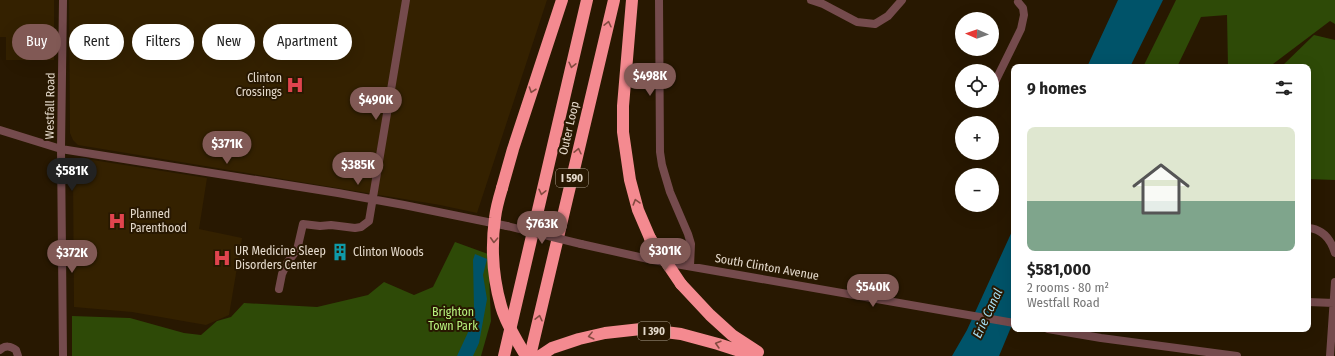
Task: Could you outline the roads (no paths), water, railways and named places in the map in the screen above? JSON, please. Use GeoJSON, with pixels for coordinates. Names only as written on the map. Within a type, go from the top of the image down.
{"type":"FeatureCollection","features":[{"type":"Feature","properties":{"kind":"highway"},"geometry":{"type":"LineString","coordinates":[[526,356],[502,308],[496,283],[493,250],[495,218],[515,142],[562,0]]}},
{"type":"Feature","properties":{"kind":"highway","name":"Outer Loop"},"geometry":{"type":"LineString","coordinates":[[504,356],[587,0]]}},
{"type":"Feature","properties":{"kind":"highway","name":"Outer Loop"},"geometry":{"type":"LineString","coordinates":[[530,356],[614,0]]}},
{"type":"Feature","properties":{"kind":"highway"},"geometry":{"type":"LineString","coordinates":[[632,0],[623,106],[623,132],[630,180],[638,210],[650,238],[681,284],[710,315],[732,335],[764,356]]}},
{"type":"Feature","properties":{"kind":"highway","name":"I 390"},"geometry":{"type":"LineString","coordinates":[[540,356],[552,348],[579,339],[605,333],[641,329],[681,334],[756,356]]}},
{"type":"Feature","properties":{"kind":"street","name":"Westfall Road"},"geometry":{"type":"LineString","coordinates":[[63,0],[61,149],[63,356]]}},
{"type":"Feature","properties":{"kind":"street"},"geometry":{"type":"LineString","coordinates":[[279,289],[282,274],[287,263],[297,250],[303,224],[320,226],[331,225],[350,228],[361,227],[369,220],[374,200],[406,0]]}},
{"type":"Feature","properties":{"kind":"street"},"geometry":{"type":"LineString","coordinates":[[659,0],[660,152],[662,165],[670,192],[691,244],[690,266]]}},
{"type":"Feature","properties":{"kind":"street"},"geometry":{"type":"LineString","coordinates":[[811,0],[823,4],[857,22],[875,24],[888,16],[902,0]]}},
{"type":"Feature","properties":{"kind":"street"},"geometry":{"type":"LineString","coordinates":[[999,74],[1021,29],[1024,16],[1023,8],[1017,1]]}},
{"type":"Feature","properties":{"kind":"street","name":"South Clinton Avenue"},"geometry":{"type":"LineString","coordinates":[[1,131],[61,149],[291,185],[374,200],[508,226],[630,255],[1011,322]]}},
{"type":"Feature","properties":{"kind":"street"},"geometry":{"type":"LineString","coordinates":[[0,140],[1,131]]}},
{"type":"Feature","properties":{"kind":"street"},"geometry":{"type":"LineString","coordinates":[[1311,229],[1318,230],[1326,236],[1333,246],[1335,253]]}},
{"type":"Feature","properties":{"kind":"street"},"geometry":{"type":"LineString","coordinates":[[1330,356],[1335,282]]}},
{"type":"Feature","properties":{"kind":"street"},"geometry":{"type":"LineString","coordinates":[[1311,302],[1334,303]]}},
{"type":"Feature","properties":{"kind":"street"},"geometry":{"type":"LineString","coordinates":[[1066,332],[1237,356]]}},
{"type":"Feature","properties":{"kind":"street"},"geometry":{"type":"LineString","coordinates":[[0,350],[5,346],[9,346],[16,350],[18,356]]}},
{"type":"Feature","properties":{"kind":"water"},"geometry":{"type":"Polygon","coordinates":[[[1118,0],[1163,0],[1131,64],[1088,64],[1118,0]]]}},
{"type":"Feature","properties":{"kind":"water","name":"Erie Canal"},"geometry":{"type":"Polygon","coordinates":[[[1011,234],[1011,327],[999,356],[952,356],[967,330],[1011,234]]]}},
{"type":"Feature","properties":{"kind":"water"},"geometry":{"type":"Polygon","coordinates":[[[475,254],[487,259],[483,275],[487,299],[479,343],[473,356],[457,356],[470,328],[474,308],[473,260],[475,254]]]}},
{"type":"Feature","properties":{"kind":"place","name":"Clinton Crossings"},"geometry":{"type":"Point","coordinates":[295,85]}},
{"type":"Feature","properties":{"kind":"place","name":"Planned Parenthood"},"geometry":{"type":"Point","coordinates":[117,221]}},
{"type":"Feature","properties":{"kind":"place","name":"Clinton Woods"},"geometry":{"type":"Point","coordinates":[340,252]}},
{"type":"Feature","properties":{"kind":"place","name":"UR Medicine Sleep Disorders Center"},"geometry":{"type":"Point","coordinates":[222,258]}},
{"type":"Feature","properties":{"kind":"park label","name":"Brighton Town Park"},"geometry":{"type":"Point","coordinates":[453,319]}}]}
